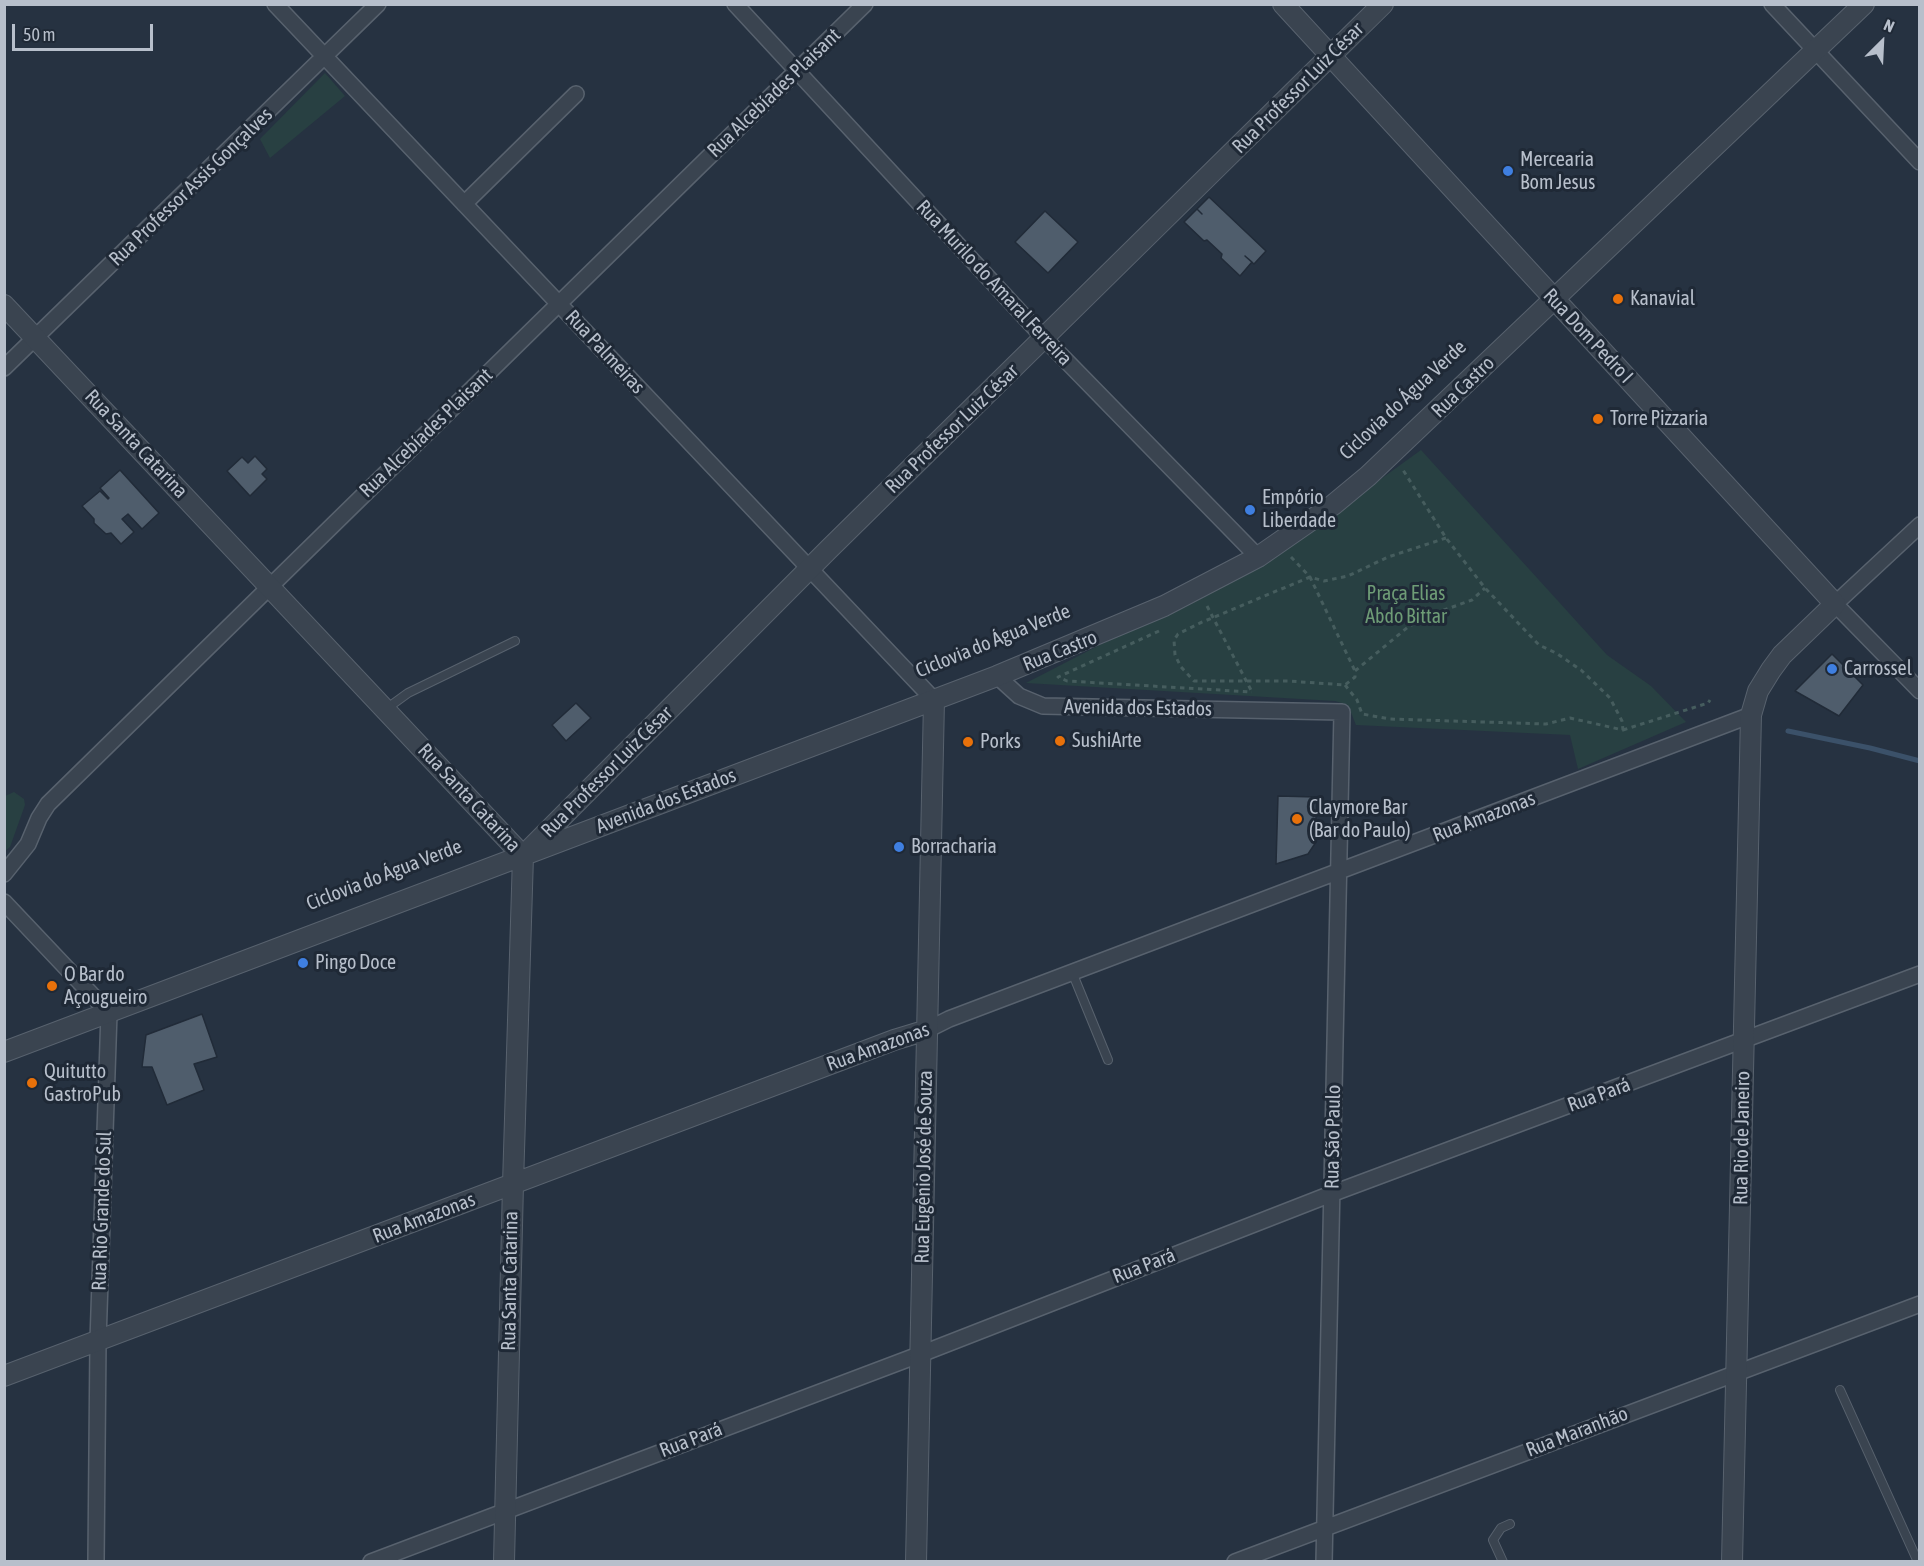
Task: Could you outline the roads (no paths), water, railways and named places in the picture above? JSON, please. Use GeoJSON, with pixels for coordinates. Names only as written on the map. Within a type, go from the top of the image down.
{"type":"FeatureCollection","features":[{"type":"Feature","properties":{"kind":"street","name":"Rua Palmeiras"},"geometry":{"type":"LineString","coordinates":[[275,4],[934,700]]}},
{"type":"Feature","properties":{"kind":"street","name":"Rua Professor Assis Gonçalves"},"geometry":{"type":"LineString","coordinates":[[4,369],[378,4]]}},
{"type":"Feature","properties":{"kind":"street","name":"Rua Murilo do Amaral Ferreira"},"geometry":{"type":"LineString","coordinates":[[735,4],[1045,339],[1258,557]]}},
{"type":"Feature","properties":{"kind":"street","name":"Rua Alcebíades Plaisant"},"geometry":{"type":"LineString","coordinates":[[4,874],[28,844],[48,804],[865,4]]}},
{"type":"Feature","properties":{"kind":"street","name":"Rua Dom Pedro I"},"geometry":{"type":"LineString","coordinates":[[1283,4],[1835,604],[1920,691]]}},
{"type":"Feature","properties":{"kind":"street","name":"Rua Professor Luiz César"},"geometry":{"type":"LineString","coordinates":[[523,856],[809,569],[1383,4]]}},
{"type":"Feature","properties":{"kind":"street"},"geometry":{"type":"LineString","coordinates":[[1772,4],[1920,162]]}},
{"type":"Feature","properties":{"kind":"street","name":"Rua Castro"},"geometry":{"type":"LineString","coordinates":[[997,676],[1164,606],[1258,557],[1324,512],[1368,476],[1864,4]]}},
{"type":"Feature","properties":{"kind":"street"},"geometry":{"type":"LineString","coordinates":[[464,204],[576,94]]}},
{"type":"Feature","properties":{"kind":"street","name":"Rua Santa Catarina"},"geometry":{"type":"LineString","coordinates":[[4,305],[523,856],[504,1562]]}},
{"type":"Feature","properties":{"kind":"street"},"geometry":{"type":"LineString","coordinates":[[1835,604],[1920,525]]}},
{"type":"Feature","properties":{"kind":"street","name":"Rua Rio de Janeiro"},"geometry":{"type":"LineString","coordinates":[[1732,1562],[1751,715],[1758,691],[1782,655],[1835,604]]}},
{"type":"Feature","properties":{"kind":"street","name":"Avenida dos Estados"},"geometry":{"type":"LineString","coordinates":[[4,1052],[997,676],[1019,696],[1043,706],[1342,712]]}},
{"type":"Feature","properties":{"kind":"street","name":"Rua Eugênio José de Souza"},"geometry":{"type":"LineString","coordinates":[[916,1562],[934,700]]}},
{"type":"Feature","properties":{"kind":"street","name":"Rua São Paulo"},"geometry":{"type":"LineString","coordinates":[[1324,1562],[1342,712]]}},
{"type":"Feature","properties":{"kind":"street","name":"Rua Amazonas"},"geometry":{"type":"LineString","coordinates":[[4,1377],[883,1044],[927,1030],[949,1019],[1751,715]]}},
{"type":"Feature","properties":{"kind":"street"},"geometry":{"type":"LineString","coordinates":[[4,902],[109,1013]]}},
{"type":"Feature","properties":{"kind":"street","name":"Rua Pará"},"geometry":{"type":"LineString","coordinates":[[371,1562],[921,1354],[1331,1194],[1920,974]]}},
{"type":"Feature","properties":{"kind":"street","name":"Rua Rio Grande do Sul"},"geometry":{"type":"LineString","coordinates":[[96,1562],[98,1341],[109,1013]]}},
{"type":"Feature","properties":{"kind":"street","name":"Rua Maranhão"},"geometry":{"type":"LineString","coordinates":[[1235,1562],[1920,1304]]}},
{"type":"Feature","properties":{"kind":"lane"},"geometry":{"type":"LineString","coordinates":[[386,709],[408,693],[515,641]]}},
{"type":"Feature","properties":{"kind":"lane"},"geometry":{"type":"LineString","coordinates":[[1072,972],[1108,1060]]}},
{"type":"Feature","properties":{"kind":"lane"},"geometry":{"type":"LineString","coordinates":[[1840,1390],[1918,1562]]}},
{"type":"Feature","properties":{"kind":"lane"},"geometry":{"type":"LineString","coordinates":[[1503,1562],[1493,1540],[1501,1528],[1510,1524]]}},
{"type":"Feature","properties":{"kind":"waterway"},"geometry":{"type":"LineString","coordinates":[[1788,731],[1920,761]]}},
{"type":"Feature","properties":{"kind":"place","name":"Mercearia Bom Jesus"},"geometry":{"type":"Point","coordinates":[1508,171]}},
{"type":"Feature","properties":{"kind":"place","name":"Kanavial"},"geometry":{"type":"Point","coordinates":[1618,299]}},
{"type":"Feature","properties":{"kind":"place","name":"Torre Pizzaria"},"geometry":{"type":"Point","coordinates":[1598,419]}},
{"type":"Feature","properties":{"kind":"place","name":"Empório Liberdade"},"geometry":{"type":"Point","coordinates":[1250,510]}},
{"type":"Feature","properties":{"kind":"place","name":"Carrossel"},"geometry":{"type":"Point","coordinates":[1832,669]}},
{"type":"Feature","properties":{"kind":"place","name":"SushiArte"},"geometry":{"type":"Point","coordinates":[1060,741]}},
{"type":"Feature","properties":{"kind":"place","name":"Porks"},"geometry":{"type":"Point","coordinates":[968,742]}},
{"type":"Feature","properties":{"kind":"place","name":"Claymore Bar (Bar do Paulo)"},"geometry":{"type":"Point","coordinates":[1297,819]}},
{"type":"Feature","properties":{"kind":"place","name":"Borracharia"},"geometry":{"type":"Point","coordinates":[899,847]}},
{"type":"Feature","properties":{"kind":"place","name":"Pingo Doce"},"geometry":{"type":"Point","coordinates":[303,963]}},
{"type":"Feature","properties":{"kind":"place","name":"O Bar do Açougueiro"},"geometry":{"type":"Point","coordinates":[52,986]}},
{"type":"Feature","properties":{"kind":"place","name":"Quitutto GastroPub"},"geometry":{"type":"Point","coordinates":[32,1083]}},
{"type":"Feature","properties":{"kind":"park label","name":"Praça Elias Abdo Bittar"},"geometry":{"type":"Point","coordinates":[1406,606]}}]}
